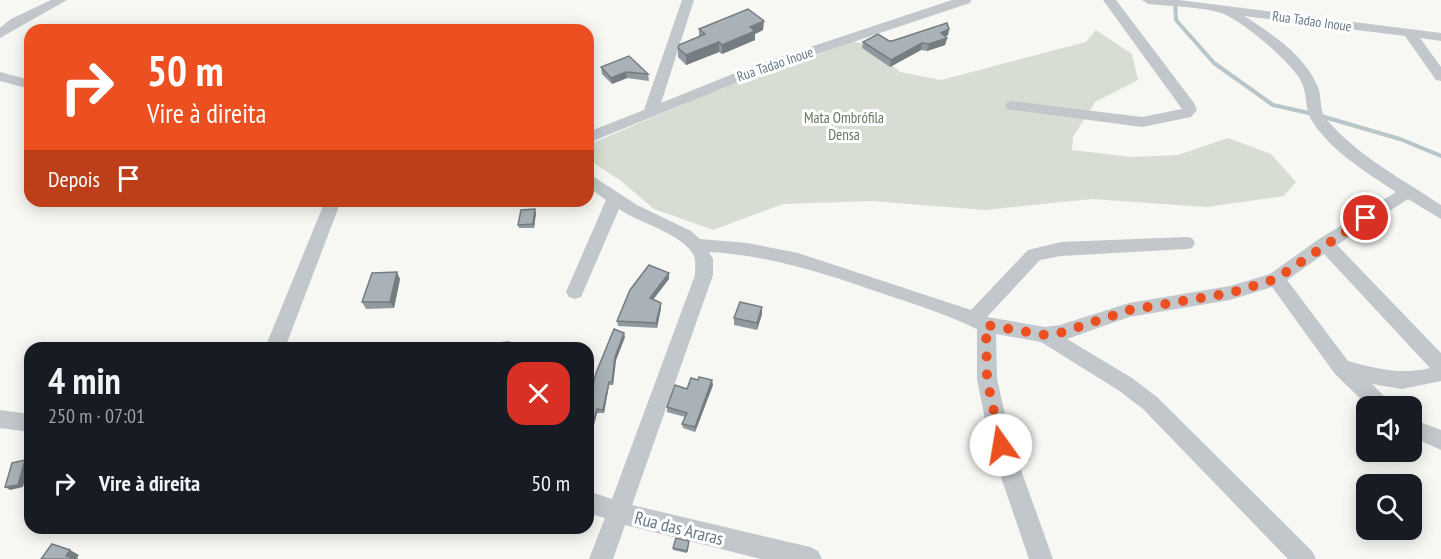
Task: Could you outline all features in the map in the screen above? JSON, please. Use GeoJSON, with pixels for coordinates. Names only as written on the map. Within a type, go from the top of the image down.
{"type":"FeatureCollection","features":[{"type":"Feature","properties":{"kind":"street"},"geometry":{"type":"LineString","coordinates":[[0,34],[22,19],[62,0]]}},
{"type":"Feature","properties":{"kind":"street"},"geometry":{"type":"LineString","coordinates":[[651,111],[688,0]]}},
{"type":"Feature","properties":{"kind":"street","name":"Rua Tadao Inoue"},"geometry":{"type":"LineString","coordinates":[[594,135],[754,70],[873,32],[940,4],[965,0]]}},
{"type":"Feature","properties":{"kind":"street"},"geometry":{"type":"LineString","coordinates":[[1012,106],[1142,122],[1186,114],[1190,110],[1109,0]]}},
{"type":"Feature","properties":{"kind":"street","name":"Rua Tadao Inoue"},"geometry":{"type":"LineString","coordinates":[[1148,0],[1441,37]]}},
{"type":"Feature","properties":{"kind":"street"},"geometry":{"type":"LineString","coordinates":[[1280,0],[1282,17]]}},
{"type":"Feature","properties":{"kind":"street"},"geometry":{"type":"LineString","coordinates":[[1225,10],[1249,23],[1302,73],[1312,88],[1315,114],[1349,149],[1441,213]]}},
{"type":"Feature","properties":{"kind":"street"},"geometry":{"type":"LineString","coordinates":[[1410,34],[1441,77]]}},
{"type":"Feature","properties":{"kind":"street"},"geometry":{"type":"LineString","coordinates":[[0,76],[24,83]]}},
{"type":"Feature","properties":{"kind":"street"},"geometry":{"type":"LineString","coordinates":[[594,183],[644,216],[685,236],[696,244],[704,259],[704,275],[601,559]]}},
{"type":"Feature","properties":{"kind":"street"},"geometry":{"type":"LineString","coordinates":[[696,244],[752,249],[789,258],[864,280],[980,322],[1045,335],[1060,333],[1130,310],[1230,293],[1276,279],[1325,244],[1409,191]]}},
{"type":"Feature","properties":{"kind":"street"},"geometry":{"type":"LineString","coordinates":[[575,292],[615,199]]}},
{"type":"Feature","properties":{"kind":"street"},"geometry":{"type":"LineString","coordinates":[[277,342],[331,207]]}},
{"type":"Feature","properties":{"kind":"street"},"geometry":{"type":"LineString","coordinates":[[1041,559],[1001,445],[987,379],[980,322],[1034,255],[1061,249],[1186,243]]}},
{"type":"Feature","properties":{"kind":"street"},"geometry":{"type":"LineString","coordinates":[[1325,244],[1441,366]]}},
{"type":"Feature","properties":{"kind":"street"},"geometry":{"type":"LineString","coordinates":[[1276,279],[1342,368],[1371,396]]}},
{"type":"Feature","properties":{"kind":"street"},"geometry":{"type":"LineString","coordinates":[[1045,335],[1125,384],[1150,403],[1304,559]]}},
{"type":"Feature","properties":{"kind":"street"},"geometry":{"type":"LineString","coordinates":[[1342,368],[1394,382],[1420,380],[1441,373]]}},
{"type":"Feature","properties":{"kind":"street"},"geometry":{"type":"LineString","coordinates":[[0,419],[24,422]]}},
{"type":"Feature","properties":{"kind":"street"},"geometry":{"type":"LineString","coordinates":[[1422,432],[1441,440]]}},
{"type":"Feature","properties":{"kind":"street","name":"Rua das Araras"},"geometry":{"type":"LineString","coordinates":[[594,504],[619,513],[810,559]]}},
{"type":"Feature","properties":{"kind":"green space","name":"Mata Ombrófila Densa"},"geometry":{"type":"Polygon","coordinates":[[[1096,30],[1132,54],[1138,80],[1095,102],[1073,137],[1072,150],[1131,157],[1178,155],[1228,138],[1271,154],[1296,182],[1284,196],[1206,207],[1092,199],[985,210],[871,201],[783,204],[713,230],[654,209],[621,181],[594,163],[594,142],[786,60],[812,57],[850,41],[869,45],[900,72],[941,80],[1086,42],[1096,30]]]}},
{"type":"Feature","properties":{"kind":"building"},"geometry":{"type":"Polygon","coordinates":[[[748,9],[764,21],[750,27],[755,31],[722,45],[719,42],[686,55],[678,48],[679,45],[705,34],[699,29],[748,9]]]}},
{"type":"Feature","properties":{"kind":"building"},"geometry":{"type":"Polygon","coordinates":[[[947,23],[949,29],[941,33],[947,38],[929,44],[922,43],[891,60],[863,42],[878,34],[892,41],[947,23]]]}},
{"type":"Feature","properties":{"kind":"building"},"geometry":{"type":"Polygon","coordinates":[[[629,56],[648,74],[626,72],[611,78],[601,67],[629,56]]]}},
{"type":"Feature","properties":{"kind":"building"},"geometry":{"type":"Polygon","coordinates":[[[535,209],[533,224],[518,225],[521,210],[535,209]]]}},
{"type":"Feature","properties":{"kind":"building"},"geometry":{"type":"Polygon","coordinates":[[[649,265],[669,273],[650,298],[661,303],[656,323],[617,321],[630,290],[649,265]]]}},
{"type":"Feature","properties":{"kind":"building"},"geometry":{"type":"Polygon","coordinates":[[[397,272],[390,302],[362,302],[372,273],[397,272]]]}},
{"type":"Feature","properties":{"kind":"building"},"geometry":{"type":"Polygon","coordinates":[[[740,302],[762,307],[757,323],[734,318],[740,302]]]}},
{"type":"Feature","properties":{"kind":"building"},"geometry":{"type":"Polygon","coordinates":[[[614,329],[624,333],[615,357],[612,382],[609,382],[603,410],[597,409],[594,419],[596,373],[614,329]]]}},
{"type":"Feature","properties":{"kind":"building"},"geometry":{"type":"Polygon","coordinates":[[[699,377],[712,380],[695,427],[682,424],[687,413],[667,407],[675,385],[687,389],[691,378],[698,380],[699,377]]]}},
{"type":"Feature","properties":{"kind":"building"},"geometry":{"type":"Polygon","coordinates":[[[24,460],[18,485],[5,487],[12,463],[24,460]]]}},
{"type":"Feature","properties":{"kind":"building"},"geometry":{"type":"Polygon","coordinates":[[[676,538],[689,541],[687,551],[673,548],[676,538]]]}},
{"type":"Feature","properties":{"kind":"building"},"geometry":{"type":"Polygon","coordinates":[[[52,544],[70,550],[66,556],[78,559],[41,559],[52,544]]]}},
{"type":"Feature","properties":{"kind":"waterway"},"geometry":{"type":"LineString","coordinates":[[1175,0],[1176,20],[1214,63],[1273,105],[1313,114]]}},
{"type":"Feature","properties":{"kind":"waterway"},"geometry":{"type":"LineString","coordinates":[[1321,116],[1400,139],[1441,156]]}},
{"type":"Feature","properties":{"kind":"route"},"geometry":{"type":"LineString","coordinates":[[1001,445],[987,379],[986,325],[1045,335],[1060,333],[1130,310],[1230,293],[1276,279],[1366,218]]}}]}
